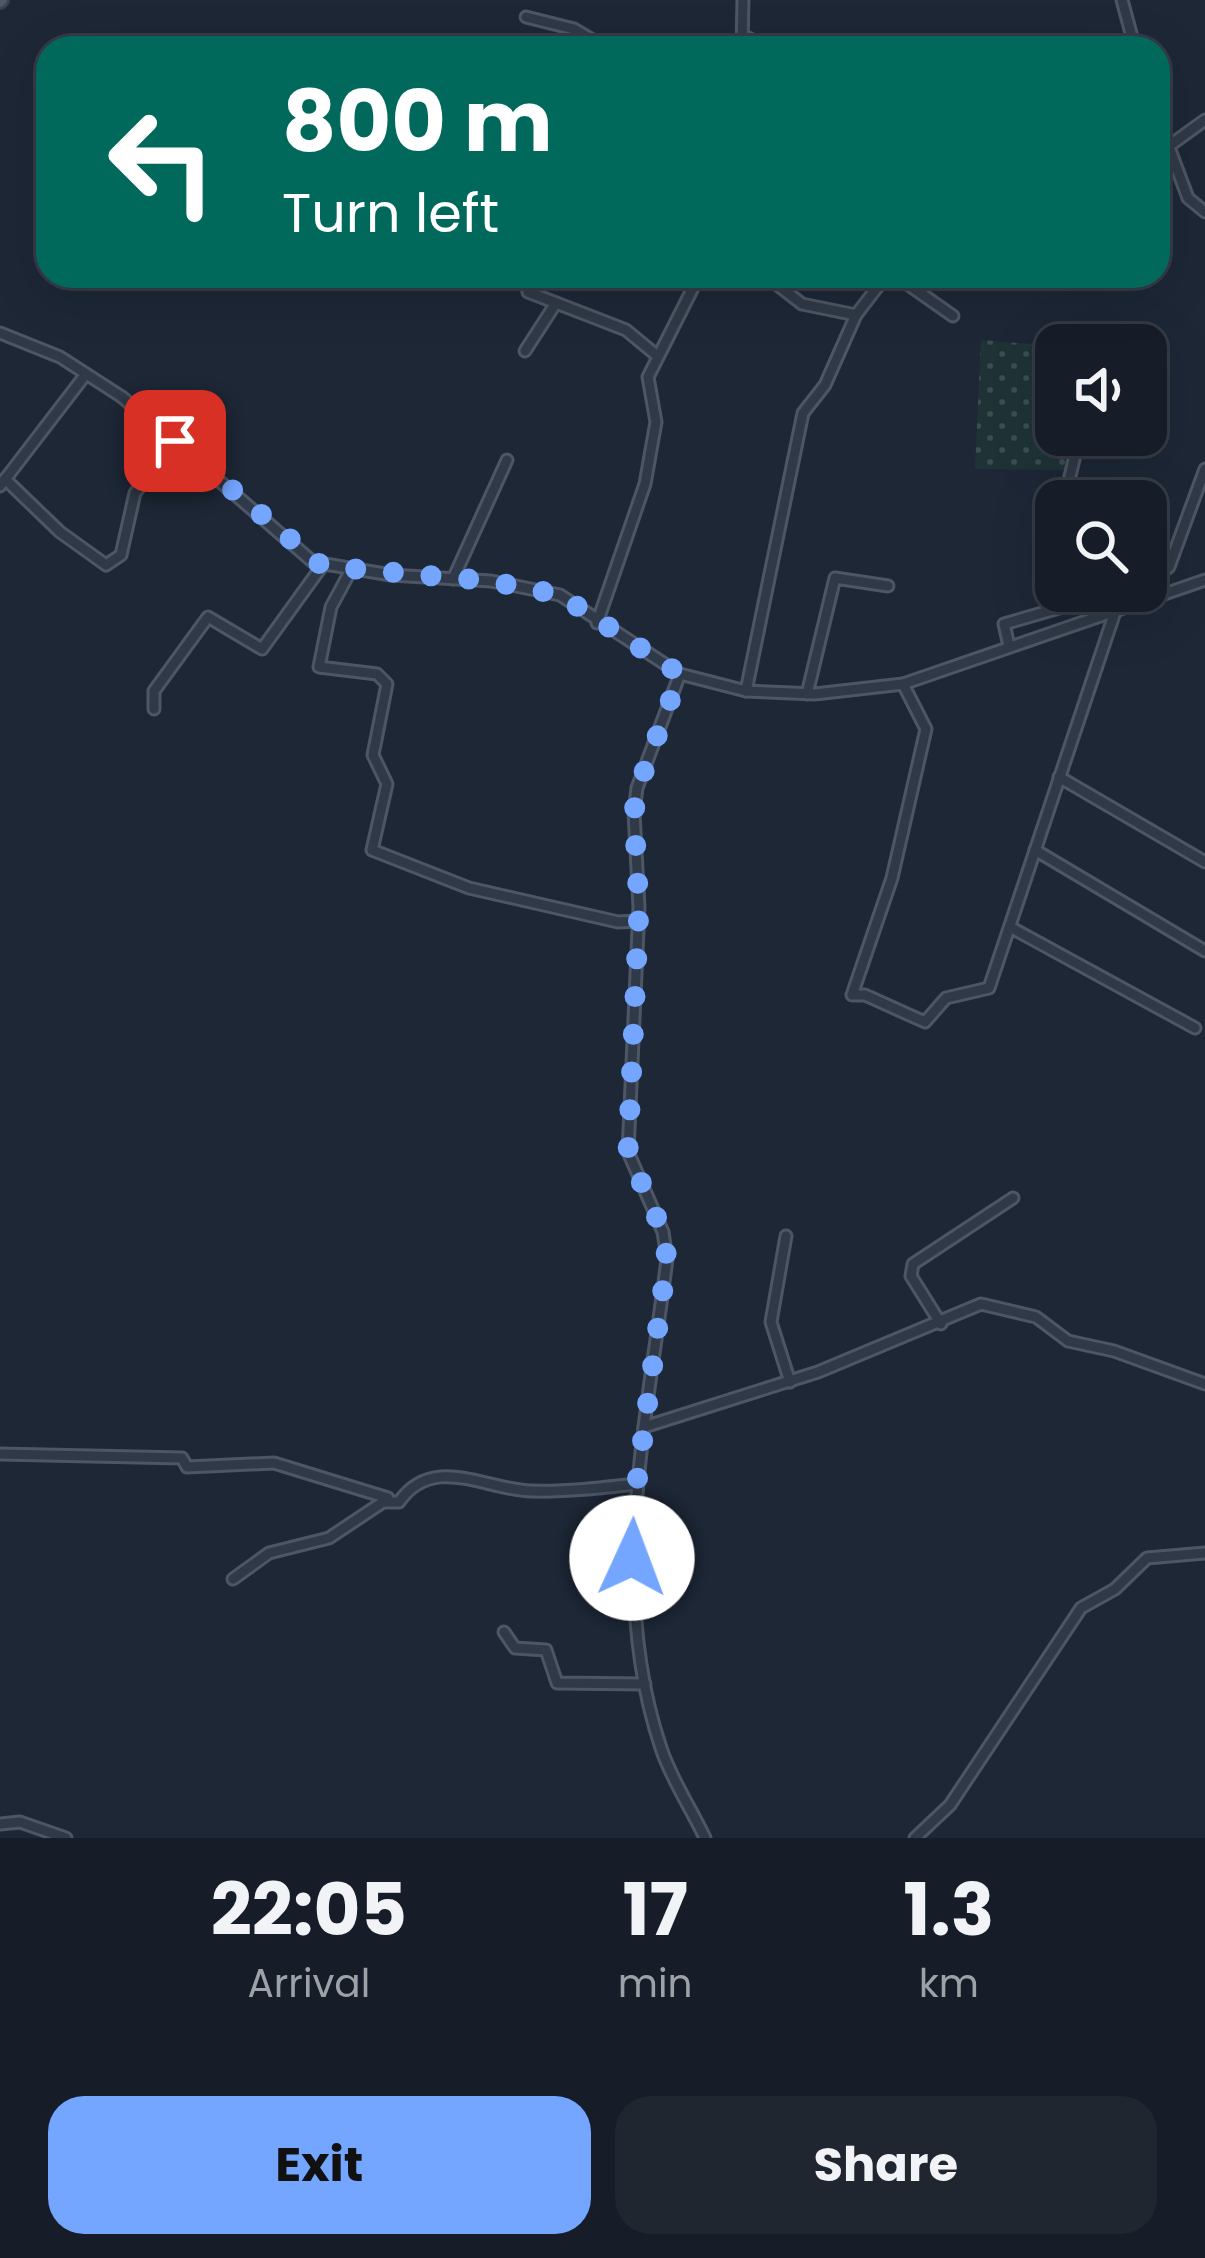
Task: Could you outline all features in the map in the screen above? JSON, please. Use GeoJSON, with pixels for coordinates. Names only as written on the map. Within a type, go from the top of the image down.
{"type":"FeatureCollection","features":[{"type":"Feature","properties":{"kind":"street"},"geometry":{"type":"LineString","coordinates":[[742,35],[743,0]]}},
{"type":"Feature","properties":{"kind":"street"},"geometry":{"type":"LineString","coordinates":[[1121,0],[1132,36]]}},
{"type":"Feature","properties":{"kind":"street"},"geometry":{"type":"LineString","coordinates":[[526,17],[574,28],[587,36]]}},
{"type":"Feature","properties":{"kind":"street"},"geometry":{"type":"LineString","coordinates":[[1170,145],[1205,120]]}},
{"type":"Feature","properties":{"kind":"street"},"geometry":{"type":"LineString","coordinates":[[1170,149],[1188,198],[1205,212]]}},
{"type":"Feature","properties":{"kind":"street"},"geometry":{"type":"LineString","coordinates":[[528,288],[626,330],[655,354]]}},
{"type":"Feature","properties":{"kind":"street"},"geometry":{"type":"LineString","coordinates":[[597,623],[644,484],[656,422],[648,376],[655,354],[692,288]]}},
{"type":"Feature","properties":{"kind":"street"},"geometry":{"type":"LineString","coordinates":[[781,288],[802,304],[856,315]]}},
{"type":"Feature","properties":{"kind":"street"},"geometry":{"type":"LineString","coordinates":[[746,691],[803,413],[825,385],[856,315],[877,288]]}},
{"type":"Feature","properties":{"kind":"street"},"geometry":{"type":"LineString","coordinates":[[913,288],[953,316]]}},
{"type":"Feature","properties":{"kind":"street"},"geometry":{"type":"LineString","coordinates":[[525,350],[556,303]]}},
{"type":"Feature","properties":{"kind":"street"},"geometry":{"type":"LineString","coordinates":[[0,333],[86,374],[175,441],[322,566],[560,595],[680,674],[746,691],[807,694],[903,684],[1115,612]]}},
{"type":"Feature","properties":{"kind":"street"},"geometry":{"type":"LineString","coordinates":[[86,374],[3,483],[106,565],[121,555],[135,493],[175,441]]}},
{"type":"Feature","properties":{"kind":"street"},"geometry":{"type":"LineString","coordinates":[[453,579],[507,460]]}},
{"type":"Feature","properties":{"kind":"street"},"geometry":{"type":"LineString","coordinates":[[1167,568],[1205,469]]}},
{"type":"Feature","properties":{"kind":"street"},"geometry":{"type":"LineString","coordinates":[[154,709],[154,691],[204,620],[214,618],[262,650],[322,566]]}},
{"type":"Feature","properties":{"kind":"street"},"geometry":{"type":"LineString","coordinates":[[351,570],[332,607],[319,668],[377,674],[387,684],[373,755],[387,784],[372,850],[469,888],[618,922],[639,921]]}},
{"type":"Feature","properties":{"kind":"street"},"geometry":{"type":"LineString","coordinates":[[807,694],[835,578],[888,586]]}},
{"type":"Feature","properties":{"kind":"street"},"geometry":{"type":"LineString","coordinates":[[1167,594],[1205,580]]}},
{"type":"Feature","properties":{"kind":"street"},"geometry":{"type":"LineString","coordinates":[[1009,646],[1004,624],[1043,612]]}},
{"type":"Feature","properties":{"kind":"street"},"geometry":{"type":"LineString","coordinates":[[903,684],[926,730],[892,878],[852,995],[930,1021],[946,998],[986,992],[1115,612]]}},
{"type":"Feature","properties":{"kind":"street"},"geometry":{"type":"LineString","coordinates":[[680,674],[638,788],[639,921],[628,1152],[663,1232],[667,1259],[631,1543],[645,1684],[662,1754],[705,1838]]}},
{"type":"Feature","properties":{"kind":"street"},"geometry":{"type":"LineString","coordinates":[[1060,777],[1205,862]]}},
{"type":"Feature","properties":{"kind":"street"},"geometry":{"type":"LineString","coordinates":[[1035,850],[1205,951]]}},
{"type":"Feature","properties":{"kind":"street"},"geometry":{"type":"LineString","coordinates":[[1010,927],[1195,1028]]}},
{"type":"Feature","properties":{"kind":"street"},"geometry":{"type":"LineString","coordinates":[[941,1324],[910,1276],[914,1264],[1013,1198]]}},
{"type":"Feature","properties":{"kind":"street"},"geometry":{"type":"LineString","coordinates":[[786,1236],[771,1322],[790,1382]]}},
{"type":"Feature","properties":{"kind":"street"},"geometry":{"type":"LineString","coordinates":[[644,1427],[790,1382],[941,1324],[968,1306],[1036,1317],[1068,1341],[1205,1384]]}},
{"type":"Feature","properties":{"kind":"street"},"geometry":{"type":"LineString","coordinates":[[0,1454],[182,1458],[187,1467],[274,1463],[399,1502]]}},
{"type":"Feature","properties":{"kind":"street"},"geometry":{"type":"LineString","coordinates":[[399,1502],[410,1485],[446,1477],[478,1477],[532,1491],[636,1484]]}},
{"type":"Feature","properties":{"kind":"street"},"geometry":{"type":"LineString","coordinates":[[233,1579],[268,1553],[329,1538],[383,1502],[399,1502]]}},
{"type":"Feature","properties":{"kind":"street"},"geometry":{"type":"LineString","coordinates":[[915,1838],[950,1805],[1077,1612],[1115,1589],[1147,1558],[1205,1553]]}},
{"type":"Feature","properties":{"kind":"street"},"geometry":{"type":"LineString","coordinates":[[504,1632],[514,1648],[546,1651],[557,1683],[645,1684]]}},
{"type":"Feature","properties":{"kind":"street"},"geometry":{"type":"LineString","coordinates":[[0,1824],[20,1822],[66,1838]]}},
{"type":"Feature","properties":{"kind":"green space"},"geometry":{"type":"Polygon","coordinates":[[[981,340],[1035,344],[1035,456],[1067,456],[1066,470],[975,469],[981,340]]]}},
{"type":"Feature","properties":{"kind":"route"},"geometry":{"type":"LineString","coordinates":[[175,441],[313,562],[391,574],[490,581],[560,595],[680,674],[638,788],[634,812],[639,908],[635,1077],[628,1152],[663,1232],[667,1259],[631,1527],[632,1558]]}}]}
